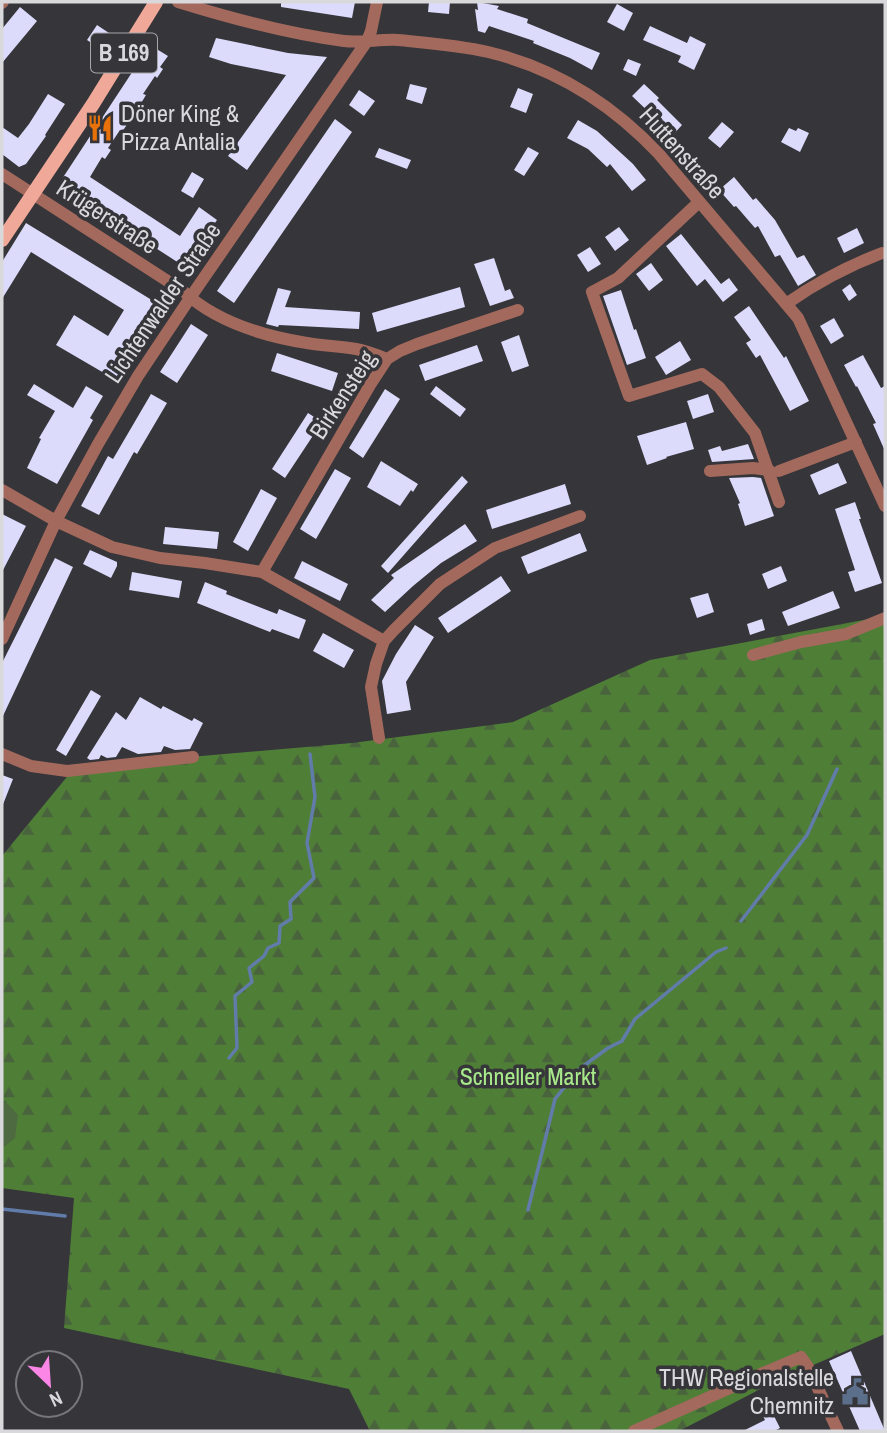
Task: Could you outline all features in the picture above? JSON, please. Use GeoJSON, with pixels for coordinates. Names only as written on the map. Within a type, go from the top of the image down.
{"type":"FeatureCollection","features":[{"type":"Feature","properties":{"kind":"main road","name":"B 169"},"geometry":{"type":"LineString","coordinates":[[2,240],[98,96],[156,2]]}},
{"type":"Feature","properties":{"kind":"street","name":"Huttenstraße"},"geometry":{"type":"LineString","coordinates":[[178,2],[265,27],[346,41],[385,39],[486,51],[534,66],[587,93],[613,110],[659,154],[798,318],[885,506]]}},
{"type":"Feature","properties":{"kind":"street","name":"Lichtenwalder Straße"},"geometry":{"type":"LineString","coordinates":[[2,639],[56,521],[138,376],[366,41],[377,2]]}},
{"type":"Feature","properties":{"kind":"street","name":"Krügerstraße"},"geometry":{"type":"LineString","coordinates":[[2,174],[221,317],[259,333],[310,344],[356,349],[387,359]]}},
{"type":"Feature","properties":{"kind":"street"},"geometry":{"type":"LineString","coordinates":[[699,202],[618,278],[592,292],[629,397],[702,373],[719,387],[755,433],[774,470],[779,502]]}},
{"type":"Feature","properties":{"kind":"street"},"geometry":{"type":"LineString","coordinates":[[786,304],[802,292],[882,253]]}},
{"type":"Feature","properties":{"kind":"street","name":"Birkensteig"},"geometry":{"type":"LineString","coordinates":[[262,572],[387,359],[417,344],[518,310]]}},
{"type":"Feature","properties":{"kind":"street"},"geometry":{"type":"LineString","coordinates":[[710,471],[753,468],[774,470],[856,442]]}},
{"type":"Feature","properties":{"kind":"street"},"geometry":{"type":"LineString","coordinates":[[2,490],[56,521],[112,547],[160,558],[262,572],[384,641]]}},
{"type":"Feature","properties":{"kind":"street"},"geometry":{"type":"LineString","coordinates":[[379,738],[371,687],[384,641],[440,584],[495,548],[580,516]]}},
{"type":"Feature","properties":{"kind":"street"},"geometry":{"type":"LineString","coordinates":[[753,655],[801,642],[846,634],[885,618]]}},
{"type":"Feature","properties":{"kind":"street"},"geometry":{"type":"LineString","coordinates":[[2,754],[31,766],[67,771],[193,757]]}},
{"type":"Feature","properties":{"kind":"street"},"geometry":{"type":"LineString","coordinates":[[634,1431],[802,1357],[838,1431]]}},
{"type":"Feature","properties":{"kind":"green space","name":"Schneller Markt"},"geometry":{"type":"Polygon","coordinates":[[[885,616],[885,1334],[774,1382],[679,1431],[370,1431],[349,1389],[64,1328],[74,1198],[2,1188],[6,1101],[2,1101],[2,856],[75,767],[352,743],[513,722],[650,660],[885,616]]]}},
{"type":"Feature","properties":{"kind":"green space"},"geometry":{"type":"Polygon","coordinates":[[[2,1101],[18,1115],[15,1138],[4,1147],[2,1147],[2,1101]]]}},
{"type":"Feature","properties":{"kind":"building"},"geometry":{"type":"Polygon","coordinates":[[[281,2],[355,2],[352,18],[281,7],[281,2]]]}},
{"type":"Feature","properties":{"kind":"building"},"geometry":{"type":"Polygon","coordinates":[[[429,2],[450,2],[449,14],[428,12],[429,2]]]}},
{"type":"Feature","properties":{"kind":"building"},"geometry":{"type":"Polygon","coordinates":[[[477,2],[499,6],[497,9],[528,19],[527,23],[600,53],[592,70],[533,43],[534,41],[489,26],[485,33],[478,31],[475,9],[478,10],[477,2]]]}},
{"type":"Feature","properties":{"kind":"building"},"geometry":{"type":"Polygon","coordinates":[[[617,4],[633,13],[624,31],[607,22],[617,4]]]}},
{"type":"Feature","properties":{"kind":"building"},"geometry":{"type":"Polygon","coordinates":[[[20,7],[37,21],[2,63],[2,29],[20,7]]]}},
{"type":"Feature","properties":{"kind":"building"},"geometry":{"type":"Polygon","coordinates":[[[97,25],[109,33],[99,48],[87,40],[97,25]]]}},
{"type":"Feature","properties":{"kind":"building"},"geometry":{"type":"Polygon","coordinates":[[[650,26],[687,43],[690,36],[706,44],[694,70],[678,62],[681,56],[643,40],[650,26]]]}},
{"type":"Feature","properties":{"kind":"building"},"geometry":{"type":"Polygon","coordinates":[[[216,38],[288,53],[327,57],[247,170],[228,156],[286,75],[209,57],[216,38]]]}},
{"type":"Feature","properties":{"kind":"building"},"geometry":{"type":"Polygon","coordinates":[[[150,45],[168,56],[160,67],[163,69],[157,78],[155,76],[143,94],[146,95],[140,105],[137,103],[126,121],[128,123],[108,148],[111,150],[105,159],[102,157],[90,177],[180,236],[199,207],[217,220],[185,267],[60,186],[60,182],[150,45]]]}},
{"type":"Feature","properties":{"kind":"building"},"geometry":{"type":"Polygon","coordinates":[[[628,59],[641,64],[636,76],[623,70],[628,59]]]}},
{"type":"Feature","properties":{"kind":"building"},"geometry":{"type":"Polygon","coordinates":[[[410,84],[427,88],[422,104],[406,99],[410,84]]]}},
{"type":"Feature","properties":{"kind":"building"},"geometry":{"type":"Polygon","coordinates":[[[644,84],[682,125],[671,137],[632,96],[644,84]]]}},
{"type":"Feature","properties":{"kind":"building"},"geometry":{"type":"Polygon","coordinates":[[[518,88],[533,94],[526,113],[510,107],[518,88]]]}},
{"type":"Feature","properties":{"kind":"building"},"geometry":{"type":"Polygon","coordinates":[[[359,90],[375,101],[364,116],[349,105],[359,90]]]}},
{"type":"Feature","properties":{"kind":"building"},"geometry":{"type":"Polygon","coordinates":[[[48,94],[65,104],[26,164],[19,167],[2,154],[2,127],[18,138],[48,94]]]}},
{"type":"Feature","properties":{"kind":"building"},"geometry":{"type":"Polygon","coordinates":[[[335,119],[352,132],[234,303],[217,291],[335,119]]]}},
{"type":"Feature","properties":{"kind":"building"},"geometry":{"type":"Polygon","coordinates":[[[578,120],[597,131],[633,164],[646,180],[632,191],[610,164],[607,167],[588,149],[567,138],[578,120]]]}},
{"type":"Feature","properties":{"kind":"building"},"geometry":{"type":"Polygon","coordinates":[[[722,122],[734,132],[720,148],[708,138],[722,122]]]}},
{"type":"Feature","properties":{"kind":"building"},"geometry":{"type":"Polygon","coordinates":[[[789,128],[796,131],[798,128],[809,133],[800,152],[781,142],[789,128]]]}},
{"type":"Feature","properties":{"kind":"building"},"geometry":{"type":"Polygon","coordinates":[[[528,147],[539,153],[524,176],[514,170],[528,147]]]}},
{"type":"Feature","properties":{"kind":"building"},"geometry":{"type":"Polygon","coordinates":[[[379,148],[411,160],[407,169],[375,157],[379,148]]]}},
{"type":"Feature","properties":{"kind":"building"},"geometry":{"type":"Polygon","coordinates":[[[192,172],[204,179],[193,198],[181,191],[192,172]]]}},
{"type":"Feature","properties":{"kind":"building"},"geometry":{"type":"Polygon","coordinates":[[[734,177],[753,200],[756,198],[775,220],[797,258],[804,255],[816,275],[798,286],[780,255],[775,257],[758,226],[755,228],[719,190],[734,177]]]}},
{"type":"Feature","properties":{"kind":"building"},"geometry":{"type":"Polygon","coordinates":[[[26,223],[155,302],[126,347],[133,351],[116,380],[56,345],[74,315],[108,336],[124,310],[31,252],[2,299],[2,262],[26,223]]]}},
{"type":"Feature","properties":{"kind":"building"},"geometry":{"type":"Polygon","coordinates":[[[619,227],[629,240],[615,251],[605,237],[619,227]]]}},
{"type":"Feature","properties":{"kind":"building"},"geometry":{"type":"Polygon","coordinates":[[[857,228],[864,243],[844,253],[837,238],[857,228]]]}},
{"type":"Feature","properties":{"kind":"building"},"geometry":{"type":"Polygon","coordinates":[[[681,234],[721,284],[729,278],[738,290],[723,302],[705,279],[697,286],[666,246],[681,234]]]}},
{"type":"Feature","properties":{"kind":"building"},"geometry":{"type":"Polygon","coordinates":[[[590,247],[601,264],[588,272],[577,255],[590,247]]]}},
{"type":"Feature","properties":{"kind":"building"},"geometry":{"type":"Polygon","coordinates":[[[494,258],[505,291],[510,289],[514,298],[490,306],[474,264],[494,258]]]}},
{"type":"Feature","properties":{"kind":"building"},"geometry":{"type":"Polygon","coordinates":[[[651,263],[663,280],[649,291],[636,274],[651,263]]]}},
{"type":"Feature","properties":{"kind":"building"},"geometry":{"type":"Polygon","coordinates":[[[850,284],[857,295],[849,301],[842,290],[850,284]]]}},
{"type":"Feature","properties":{"kind":"building"},"geometry":{"type":"Polygon","coordinates":[[[460,287],[465,307],[377,332],[372,313],[460,287]]]}},
{"type":"Feature","properties":{"kind":"building"},"geometry":{"type":"Polygon","coordinates":[[[278,288],[291,291],[285,307],[360,312],[359,329],[278,327],[266,324],[278,288]]]}},
{"type":"Feature","properties":{"kind":"building"},"geometry":{"type":"Polygon","coordinates":[[[621,290],[646,358],[627,365],[603,296],[621,290]]]}},
{"type":"Feature","properties":{"kind":"building"},"geometry":{"type":"Polygon","coordinates":[[[749,306],[784,358],[786,356],[809,401],[790,411],[760,355],[756,358],[746,343],[751,340],[734,317],[749,306]]]}},
{"type":"Feature","properties":{"kind":"building"},"geometry":{"type":"Polygon","coordinates":[[[834,318],[844,336],[831,344],[820,326],[834,318]]]}},
{"type":"Feature","properties":{"kind":"building"},"geometry":{"type":"Polygon","coordinates":[[[191,324],[208,335],[177,383],[160,372],[191,324]]]}},
{"type":"Feature","properties":{"kind":"building"},"geometry":{"type":"Polygon","coordinates":[[[519,335],[529,366],[512,372],[501,342],[519,335]]]}},
{"type":"Feature","properties":{"kind":"building"},"geometry":{"type":"Polygon","coordinates":[[[680,341],[691,360],[666,375],[655,357],[680,341]]]}},
{"type":"Feature","properties":{"kind":"building"},"geometry":{"type":"Polygon","coordinates":[[[477,345],[483,361],[425,381],[419,365],[477,345]]]}},
{"type":"Feature","properties":{"kind":"building"},"geometry":{"type":"Polygon","coordinates":[[[277,353],[338,373],[332,391],[271,371],[277,353]]]}},
{"type":"Feature","properties":{"kind":"building"},"geometry":{"type":"Polygon","coordinates":[[[863,355],[881,388],[885,386],[885,451],[873,424],[876,423],[844,365],[863,355]]]}},
{"type":"Feature","properties":{"kind":"building"},"geometry":{"type":"Polygon","coordinates":[[[34,384],[73,408],[86,386],[103,396],[90,418],[93,420],[57,484],[27,468],[41,439],[39,438],[55,411],[27,395],[34,384]]]}},
{"type":"Feature","properties":{"kind":"building"},"geometry":{"type":"Polygon","coordinates":[[[436,386],[466,409],[460,417],[430,394],[436,386]]]}},
{"type":"Feature","properties":{"kind":"building"},"geometry":{"type":"Polygon","coordinates":[[[385,389],[400,399],[363,458],[349,448],[385,389]]]}},
{"type":"Feature","properties":{"kind":"building"},"geometry":{"type":"Polygon","coordinates":[[[151,394],[167,403],[137,454],[134,452],[99,515],[81,506],[108,456],[113,459],[151,394]]]}},
{"type":"Feature","properties":{"kind":"building"},"geometry":{"type":"Polygon","coordinates":[[[708,394],[714,412],[693,419],[687,401],[708,394]]]}},
{"type":"Feature","properties":{"kind":"building"},"geometry":{"type":"Polygon","coordinates":[[[308,413],[322,422],[285,478],[272,469],[308,413]]]}},
{"type":"Feature","properties":{"kind":"building"},"geometry":{"type":"Polygon","coordinates":[[[686,422],[694,449],[647,465],[637,436],[686,422]]]}},
{"type":"Feature","properties":{"kind":"building"},"geometry":{"type":"Polygon","coordinates":[[[748,444],[754,459],[712,462],[708,450],[720,446],[722,451],[748,444]]]}},
{"type":"Feature","properties":{"kind":"building"},"geometry":{"type":"Polygon","coordinates":[[[381,461],[418,484],[400,506],[367,487],[381,461]]]}},
{"type":"Feature","properties":{"kind":"building"},"geometry":{"type":"Polygon","coordinates":[[[838,463],[847,483],[819,495],[810,475],[838,463]]]}},
{"type":"Feature","properties":{"kind":"building"},"geometry":{"type":"Polygon","coordinates":[[[335,469],[351,478],[316,539],[300,529],[335,469]]]}},
{"type":"Feature","properties":{"kind":"building"},"geometry":{"type":"Polygon","coordinates":[[[462,476],[468,482],[388,573],[381,566],[462,476]]]}},
{"type":"Feature","properties":{"kind":"building"},"geometry":{"type":"Polygon","coordinates":[[[729,478],[761,478],[774,516],[745,526],[738,504],[740,503],[729,478]]]}},
{"type":"Feature","properties":{"kind":"building"},"geometry":{"type":"Polygon","coordinates":[[[565,484],[571,504],[492,529],[486,510],[565,484]]]}},
{"type":"Feature","properties":{"kind":"building"},"geometry":{"type":"Polygon","coordinates":[[[261,489],[277,498],[248,551],[233,542],[261,489]]]}},
{"type":"Feature","properties":{"kind":"building"},"geometry":{"type":"Polygon","coordinates":[[[855,502],[882,583],[855,592],[848,572],[855,570],[835,509],[855,502]]]}},
{"type":"Feature","properties":{"kind":"building"},"geometry":{"type":"Polygon","coordinates":[[[2,514],[26,526],[2,572],[2,514]]]}},
{"type":"Feature","properties":{"kind":"building"},"geometry":{"type":"Polygon","coordinates":[[[465,524],[477,541],[441,563],[385,612],[371,600],[394,578],[391,575],[465,524]]]}},
{"type":"Feature","properties":{"kind":"building"},"geometry":{"type":"Polygon","coordinates":[[[165,527],[219,532],[217,549],[163,544],[165,527]]]}},
{"type":"Feature","properties":{"kind":"building"},"geometry":{"type":"Polygon","coordinates":[[[580,533],[587,551],[528,574],[521,557],[580,533]]]}},
{"type":"Feature","properties":{"kind":"building"},"geometry":{"type":"Polygon","coordinates":[[[90,550],[117,562],[111,578],[83,564],[90,550]]]}},
{"type":"Feature","properties":{"kind":"building"},"geometry":{"type":"Polygon","coordinates":[[[55,558],[73,567],[2,718],[2,663],[55,558]]]}},
{"type":"Feature","properties":{"kind":"building"},"geometry":{"type":"Polygon","coordinates":[[[302,561],[348,584],[340,601],[294,578],[302,561]]]}},
{"type":"Feature","properties":{"kind":"building"},"geometry":{"type":"Polygon","coordinates":[[[781,566],[787,581],[768,589],[762,574],[781,566]]]}},
{"type":"Feature","properties":{"kind":"building"},"geometry":{"type":"Polygon","coordinates":[[[132,572],[182,581],[179,598],[129,590],[132,572]]]}},
{"type":"Feature","properties":{"kind":"building"},"geometry":{"type":"Polygon","coordinates":[[[501,576],[511,591],[448,633],[438,618],[501,576]]]}},
{"type":"Feature","properties":{"kind":"building"},"geometry":{"type":"Polygon","coordinates":[[[205,582],[227,591],[226,594],[277,614],[279,609],[306,620],[299,639],[272,629],[270,632],[197,603],[205,582]]]}},
{"type":"Feature","properties":{"kind":"building"},"geometry":{"type":"Polygon","coordinates":[[[833,591],[840,608],[788,626],[782,612],[833,591]]]}},
{"type":"Feature","properties":{"kind":"building"},"geometry":{"type":"Polygon","coordinates":[[[708,593],[714,612],[697,618],[690,598],[708,593]]]}},
{"type":"Feature","properties":{"kind":"building"},"geometry":{"type":"Polygon","coordinates":[[[762,619],[765,630],[750,635],[747,624],[762,619]]]}},
{"type":"Feature","properties":{"kind":"building"},"geometry":{"type":"Polygon","coordinates":[[[415,625],[434,637],[406,682],[411,710],[387,714],[382,681],[415,625]]]}},
{"type":"Feature","properties":{"kind":"building"},"geometry":{"type":"Polygon","coordinates":[[[323,633],[354,650],[344,668],[313,651],[323,633]]]}},
{"type":"Feature","properties":{"kind":"building"},"geometry":{"type":"Polygon","coordinates":[[[91,690],[101,696],[66,756],[56,750],[91,690]]]}},
{"type":"Feature","properties":{"kind":"building"},"geometry":{"type":"Polygon","coordinates":[[[140,697],[161,709],[163,706],[192,721],[194,718],[203,723],[190,749],[175,750],[164,746],[161,752],[138,754],[122,747],[116,757],[107,758],[101,755],[99,759],[87,758],[116,712],[126,720],[140,697]]]}},
{"type":"Feature","properties":{"kind":"building"},"geometry":{"type":"Polygon","coordinates":[[[2,775],[13,779],[2,807],[2,775]]]}},
{"type":"Feature","properties":{"kind":"building"},"geometry":{"type":"Polygon","coordinates":[[[851,1351],[885,1431],[860,1431],[829,1361],[851,1351]]]}},
{"type":"Feature","properties":{"kind":"building"},"geometry":{"type":"Polygon","coordinates":[[[772,1412],[780,1428],[774,1431],[743,1431],[765,1420],[763,1416],[772,1412]]]}},
{"type":"Feature","properties":{"kind":"waterway"},"geometry":{"type":"LineString","coordinates":[[229,1058],[237,1048],[235,996],[252,982],[249,968],[264,956],[268,948],[279,943],[280,926],[291,919],[290,902],[314,878],[307,843],[315,797],[310,754]]}},
{"type":"Feature","properties":{"kind":"waterway"},"geometry":{"type":"LineString","coordinates":[[741,921],[807,835],[837,769]]}},
{"type":"Feature","properties":{"kind":"waterway"},"geometry":{"type":"LineString","coordinates":[[528,1210],[555,1099],[578,1070],[622,1041],[635,1019],[716,952],[726,948]]}},
{"type":"Feature","properties":{"kind":"waterway"},"geometry":{"type":"LineString","coordinates":[[2,1209],[65,1216]]}},
{"type":"Feature","properties":{"kind":"place","name":"Döner King & Pizza Antalia"},"geometry":{"type":"Point","coordinates":[100,128]}},
{"type":"Feature","properties":{"kind":"place","name":"THW Regionalstelle Chemnitz"},"geometry":{"type":"Point","coordinates":[855,1392]}}]}
